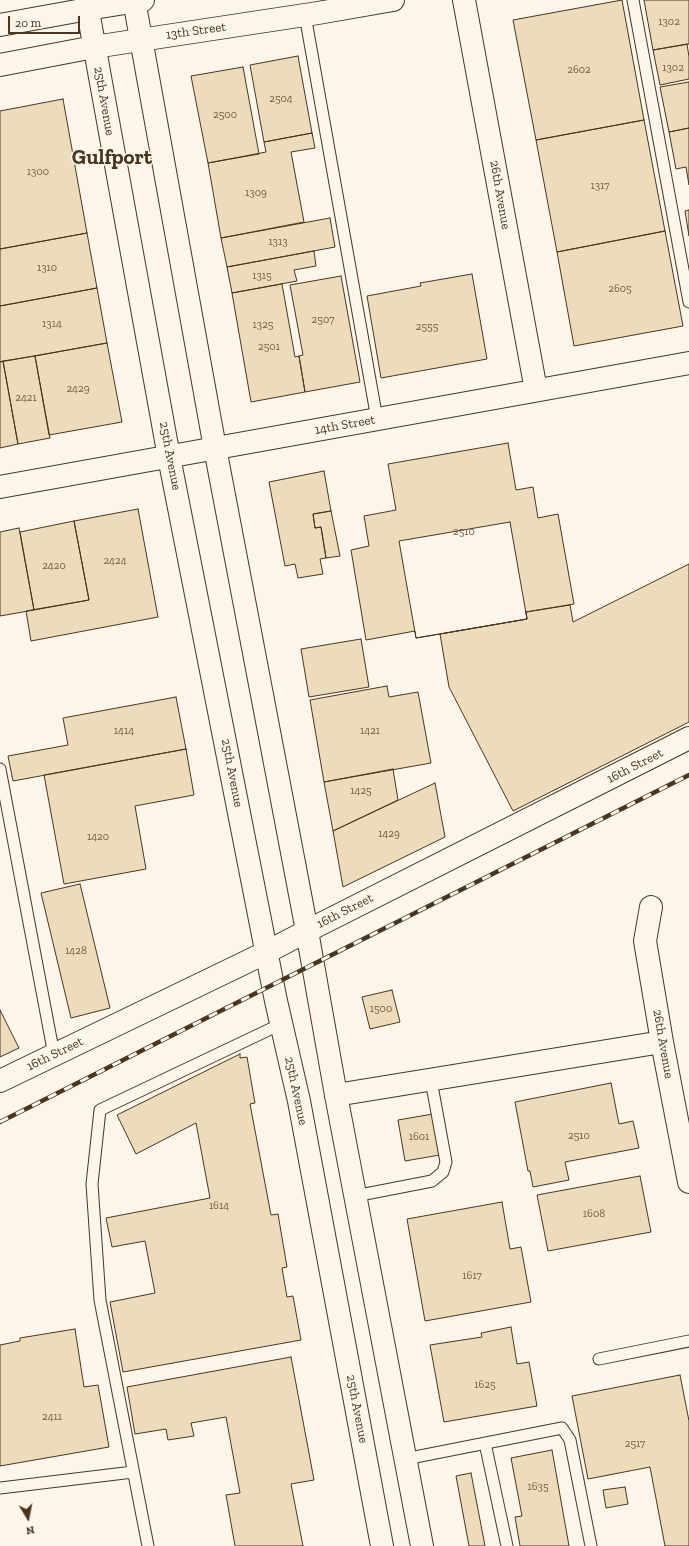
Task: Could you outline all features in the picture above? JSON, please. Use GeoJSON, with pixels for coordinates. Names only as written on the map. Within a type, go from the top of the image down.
{"type":"FeatureCollection","features":[{"type":"Feature","properties":{"kind":"main road","name":"13th Street"},"geometry":{"type":"LineString","coordinates":[[0,64],[140,39],[304,15],[393,0]]}},
{"type":"Feature","properties":{"kind":"main road","name":"26th Avenue"},"geometry":{"type":"LineString","coordinates":[[464,0],[536,390]]}},
{"type":"Feature","properties":{"kind":"main road"},"geometry":{"type":"LineString","coordinates":[[0,25],[87,5],[137,1],[140,39],[215,448],[422,1546]]}},
{"type":"Feature","properties":{"kind":"main road","name":"25th Avenue"},"geometry":{"type":"LineString","coordinates":[[87,5],[170,457],[281,1024],[299,1102],[382,1546]]}},
{"type":"Feature","properties":{"kind":"main road","name":"14th Street"},"geometry":{"type":"LineString","coordinates":[[0,487],[689,363]]}},
{"type":"Feature","properties":{"kind":"main road","name":"16th Street"},"geometry":{"type":"LineString","coordinates":[[0,1081],[267,952],[689,738]]}},
{"type":"Feature","properties":{"kind":"main road","name":"26th Avenue"},"geometry":{"type":"LineString","coordinates":[[651,907],[645,941],[662,1042],[689,1182]]}},
{"type":"Feature","properties":{"kind":"main road"},"geometry":{"type":"LineString","coordinates":[[336,1095],[662,1042]]}},
{"type":"Feature","properties":{"kind":"lane"},"geometry":{"type":"LineString","coordinates":[[633,0],[689,302]]}},
{"type":"Feature","properties":{"kind":"lane"},"geometry":{"type":"LineString","coordinates":[[304,15],[377,419]]}},
{"type":"Feature","properties":{"kind":"lane"},"geometry":{"type":"LineString","coordinates":[[0,769],[54,1055]]}},
{"type":"Feature","properties":{"kind":"lane"},"geometry":{"type":"LineString","coordinates":[[148,1546],[100,1300],[92,1184],[100,1110],[281,1024]]}},
{"type":"Feature","properties":{"kind":"lane"},"geometry":{"type":"LineString","coordinates":[[355,1196],[432,1181],[443,1172],[446,1162],[431,1080]]}},
{"type":"Feature","properties":{"kind":"lane"},"geometry":{"type":"LineString","coordinates":[[599,1359],[689,1341]]}},
{"type":"Feature","properties":{"kind":"lane"},"geometry":{"type":"LineString","coordinates":[[406,1459],[562,1428],[570,1440],[591,1546]]}},
{"type":"Feature","properties":{"kind":"lane"},"geometry":{"type":"LineString","coordinates":[[485,1443],[507,1546]]}},
{"type":"Feature","properties":{"kind":"lane"},"geometry":{"type":"LineString","coordinates":[[0,1488],[133,1472]]}},
{"type":"Feature","properties":{"kind":"building"},"geometry":{"type":"Polygon","coordinates":[[[622,0],[644,120],[536,140],[513,20],[622,0]]]}},
{"type":"Feature","properties":{"kind":"building"},"geometry":{"type":"Polygon","coordinates":[[[644,0],[689,0],[689,44],[653,50],[644,0]]]}},
{"type":"Feature","properties":{"kind":"building"},"geometry":{"type":"Polygon","coordinates":[[[687,44],[689,57],[689,79],[660,85],[653,50],[687,44]]]}},
{"type":"Feature","properties":{"kind":"building"},"geometry":{"type":"Polygon","coordinates":[[[298,56],[312,133],[264,142],[250,65],[298,56]]]}},
{"type":"Feature","properties":{"kind":"building"},"geometry":{"type":"Polygon","coordinates":[[[243,67],[259,154],[208,163],[191,76],[243,67]]]}},
{"type":"Feature","properties":{"kind":"building"},"geometry":{"type":"Polygon","coordinates":[[[689,82],[689,128],[669,132],[660,87],[689,82]]]}},
{"type":"Feature","properties":{"kind":"building"},"geometry":{"type":"Polygon","coordinates":[[[63,99],[87,233],[0,249],[0,111],[63,99]]]}},
{"type":"Feature","properties":{"kind":"building"},"geometry":{"type":"Polygon","coordinates":[[[644,120],[665,231],[557,252],[536,140],[644,120]]]}},
{"type":"Feature","properties":{"kind":"building"},"geometry":{"type":"Polygon","coordinates":[[[689,128],[689,185],[686,167],[676,169],[669,132],[689,128]]]}},
{"type":"Feature","properties":{"kind":"building"},"geometry":{"type":"Polygon","coordinates":[[[312,133],[315,148],[291,152],[304,222],[221,238],[208,163],[266,152],[264,142],[312,133]]]}},
{"type":"Feature","properties":{"kind":"building"},"geometry":{"type":"Polygon","coordinates":[[[689,210],[689,236],[685,211],[689,210]]]}},
{"type":"Feature","properties":{"kind":"building"},"geometry":{"type":"Polygon","coordinates":[[[330,218],[335,247],[227,267],[221,238],[330,218]]]}},
{"type":"Feature","properties":{"kind":"building"},"geometry":{"type":"Polygon","coordinates":[[[665,231],[683,326],[574,346],[557,252],[665,231]]]}},
{"type":"Feature","properties":{"kind":"building"},"geometry":{"type":"Polygon","coordinates":[[[87,233],[97,288],[0,306],[0,249],[87,233]]]}},
{"type":"Feature","properties":{"kind":"building"},"geometry":{"type":"Polygon","coordinates":[[[314,251],[316,266],[294,270],[297,281],[232,293],[227,267],[314,251]]]}},
{"type":"Feature","properties":{"kind":"building"},"geometry":{"type":"Polygon","coordinates":[[[472,274],[487,359],[381,378],[367,296],[421,286],[420,283],[472,274]]]}},
{"type":"Feature","properties":{"kind":"building"},"geometry":{"type":"Polygon","coordinates":[[[341,276],[360,382],[305,392],[299,356],[303,355],[290,285],[341,276]]]}},
{"type":"Feature","properties":{"kind":"building"},"geometry":{"type":"Polygon","coordinates":[[[282,284],[295,357],[299,356],[305,392],[251,402],[232,293],[282,284]]]}},
{"type":"Feature","properties":{"kind":"building"},"geometry":{"type":"Polygon","coordinates":[[[97,288],[107,343],[0,362],[0,306],[97,288]]]}},
{"type":"Feature","properties":{"kind":"building"},"geometry":{"type":"Polygon","coordinates":[[[107,343],[122,422],[49,435],[35,356],[107,343]]]}},
{"type":"Feature","properties":{"kind":"building"},"geometry":{"type":"Polygon","coordinates":[[[35,356],[50,438],[18,444],[3,361],[35,356]]]}},
{"type":"Feature","properties":{"kind":"building"},"geometry":{"type":"Polygon","coordinates":[[[3,361],[18,444],[0,448],[0,362],[3,361]]]}},
{"type":"Feature","properties":{"kind":"building"},"geometry":{"type":"Polygon","coordinates":[[[508,443],[516,490],[533,487],[538,518],[558,514],[574,604],[526,612],[527,619],[416,638],[415,631],[366,640],[351,550],[369,546],[364,516],[396,510],[388,464],[508,443]]]}},
{"type":"Feature","properties":{"kind":"building"},"geometry":{"type":"Polygon","coordinates":[[[324,471],[331,511],[313,514],[315,528],[321,527],[326,558],[320,559],[323,574],[298,578],[295,564],[285,566],[269,482],[324,471]]]}},
{"type":"Feature","properties":{"kind":"building"},"geometry":{"type":"Polygon","coordinates":[[[138,509],[158,617],[31,641],[26,611],[89,600],[74,521],[138,509]]]}},
{"type":"Feature","properties":{"kind":"building"},"geometry":{"type":"Polygon","coordinates":[[[331,511],[340,556],[326,558],[321,527],[315,528],[313,514],[331,511]]]}},
{"type":"Feature","properties":{"kind":"building"},"geometry":{"type":"Polygon","coordinates":[[[74,521],[89,600],[34,610],[20,532],[74,521]]]}},
{"type":"Feature","properties":{"kind":"building"},"geometry":{"type":"Polygon","coordinates":[[[510,522],[527,619],[416,638],[399,541],[510,522]]]}},
{"type":"Feature","properties":{"kind":"building"},"geometry":{"type":"Polygon","coordinates":[[[19,528],[34,610],[0,616],[0,532],[19,528]]]}},
{"type":"Feature","properties":{"kind":"building"},"geometry":{"type":"Polygon","coordinates":[[[689,564],[689,722],[513,811],[449,687],[440,634],[527,619],[526,612],[570,605],[573,622],[689,564]]]}},
{"type":"Feature","properties":{"kind":"building"},"geometry":{"type":"Polygon","coordinates":[[[361,639],[369,687],[309,697],[301,649],[361,639]]]}},
{"type":"Feature","properties":{"kind":"building"},"geometry":{"type":"Polygon","coordinates":[[[387,686],[389,697],[418,692],[431,763],[324,782],[310,700],[387,686]]]}},
{"type":"Feature","properties":{"kind":"building"},"geometry":{"type":"Polygon","coordinates":[[[176,697],[186,749],[13,781],[8,756],[68,745],[63,718],[176,697]]]}},
{"type":"Feature","properties":{"kind":"building"},"geometry":{"type":"Polygon","coordinates":[[[186,749],[194,795],[135,806],[146,869],[64,884],[44,775],[186,749]]]}},
{"type":"Feature","properties":{"kind":"building"},"geometry":{"type":"Polygon","coordinates":[[[393,769],[398,800],[333,831],[324,782],[393,769]]]}},
{"type":"Feature","properties":{"kind":"building"},"geometry":{"type":"Polygon","coordinates":[[[435,783],[445,837],[343,887],[333,831],[435,783]]]}},
{"type":"Feature","properties":{"kind":"building"},"geometry":{"type":"Polygon","coordinates":[[[80,884],[110,1008],[71,1018],[41,893],[80,884]]]}},
{"type":"Feature","properties":{"kind":"building"},"geometry":{"type":"Polygon","coordinates":[[[392,990],[400,1022],[370,1029],[362,997],[392,990]]]}},
{"type":"Feature","properties":{"kind":"building"},"geometry":{"type":"Polygon","coordinates":[[[0,1010],[19,1048],[0,1057],[0,1010]]]}},
{"type":"Feature","properties":{"kind":"building"},"geometry":{"type":"Polygon","coordinates":[[[240,1054],[240,1058],[247,1057],[255,1103],[250,1104],[271,1215],[278,1214],[287,1267],[282,1268],[287,1297],[293,1296],[301,1340],[123,1372],[110,1302],[155,1293],[145,1241],[112,1247],[106,1218],[210,1198],[196,1123],[136,1154],[117,1115],[240,1054]]]}},
{"type":"Feature","properties":{"kind":"building"},"geometry":{"type":"Polygon","coordinates":[[[611,1083],[619,1124],[633,1121],[639,1148],[565,1162],[569,1180],[533,1187],[530,1171],[528,1171],[515,1102],[611,1083]]]}},
{"type":"Feature","properties":{"kind":"building"},"geometry":{"type":"Polygon","coordinates":[[[433,1114],[440,1155],[405,1161],[398,1120],[433,1114]]]}},
{"type":"Feature","properties":{"kind":"building"},"geometry":{"type":"Polygon","coordinates":[[[640,1176],[651,1232],[548,1251],[537,1195],[640,1176]]]}},
{"type":"Feature","properties":{"kind":"building"},"geometry":{"type":"Polygon","coordinates":[[[502,1202],[510,1249],[521,1247],[531,1302],[425,1321],[407,1219],[502,1202]]]}},
{"type":"Feature","properties":{"kind":"building"},"geometry":{"type":"Polygon","coordinates":[[[511,1327],[517,1364],[529,1362],[537,1406],[444,1422],[430,1345],[482,1337],[481,1333],[511,1327]]]}},
{"type":"Feature","properties":{"kind":"building"},"geometry":{"type":"Polygon","coordinates":[[[75,1329],[84,1387],[98,1385],[109,1447],[0,1466],[0,1345],[20,1341],[20,1338],[75,1329]]]}},
{"type":"Feature","properties":{"kind":"building"},"geometry":{"type":"Polygon","coordinates":[[[291,1357],[314,1480],[291,1484],[303,1546],[235,1546],[226,1495],[240,1493],[226,1417],[191,1423],[194,1436],[168,1440],[166,1429],[135,1434],[127,1387],[291,1357]]]}},
{"type":"Feature","properties":{"kind":"building"},"geometry":{"type":"Polygon","coordinates":[[[680,1375],[689,1421],[689,1546],[665,1546],[650,1467],[588,1479],[572,1396],[680,1375]]]}},
{"type":"Feature","properties":{"kind":"building"},"geometry":{"type":"Polygon","coordinates":[[[552,1450],[569,1546],[520,1546],[515,1517],[522,1516],[511,1458],[552,1450]]]}},
{"type":"Feature","properties":{"kind":"building"},"geometry":{"type":"Polygon","coordinates":[[[471,1473],[485,1546],[469,1546],[456,1476],[471,1473]]]}},
{"type":"Feature","properties":{"kind":"building"},"geometry":{"type":"Polygon","coordinates":[[[625,1487],[628,1504],[606,1508],[603,1490],[625,1487]]]}},
{"type":"Feature","properties":{"kind":"railway"},"geometry":{"type":"LineString","coordinates":[[0,1122],[689,775]]}},
{"type":"Feature","properties":{"kind":"district","name":"Gulfport"},"geometry":{"type":"Point","coordinates":[112,158]}}]}
